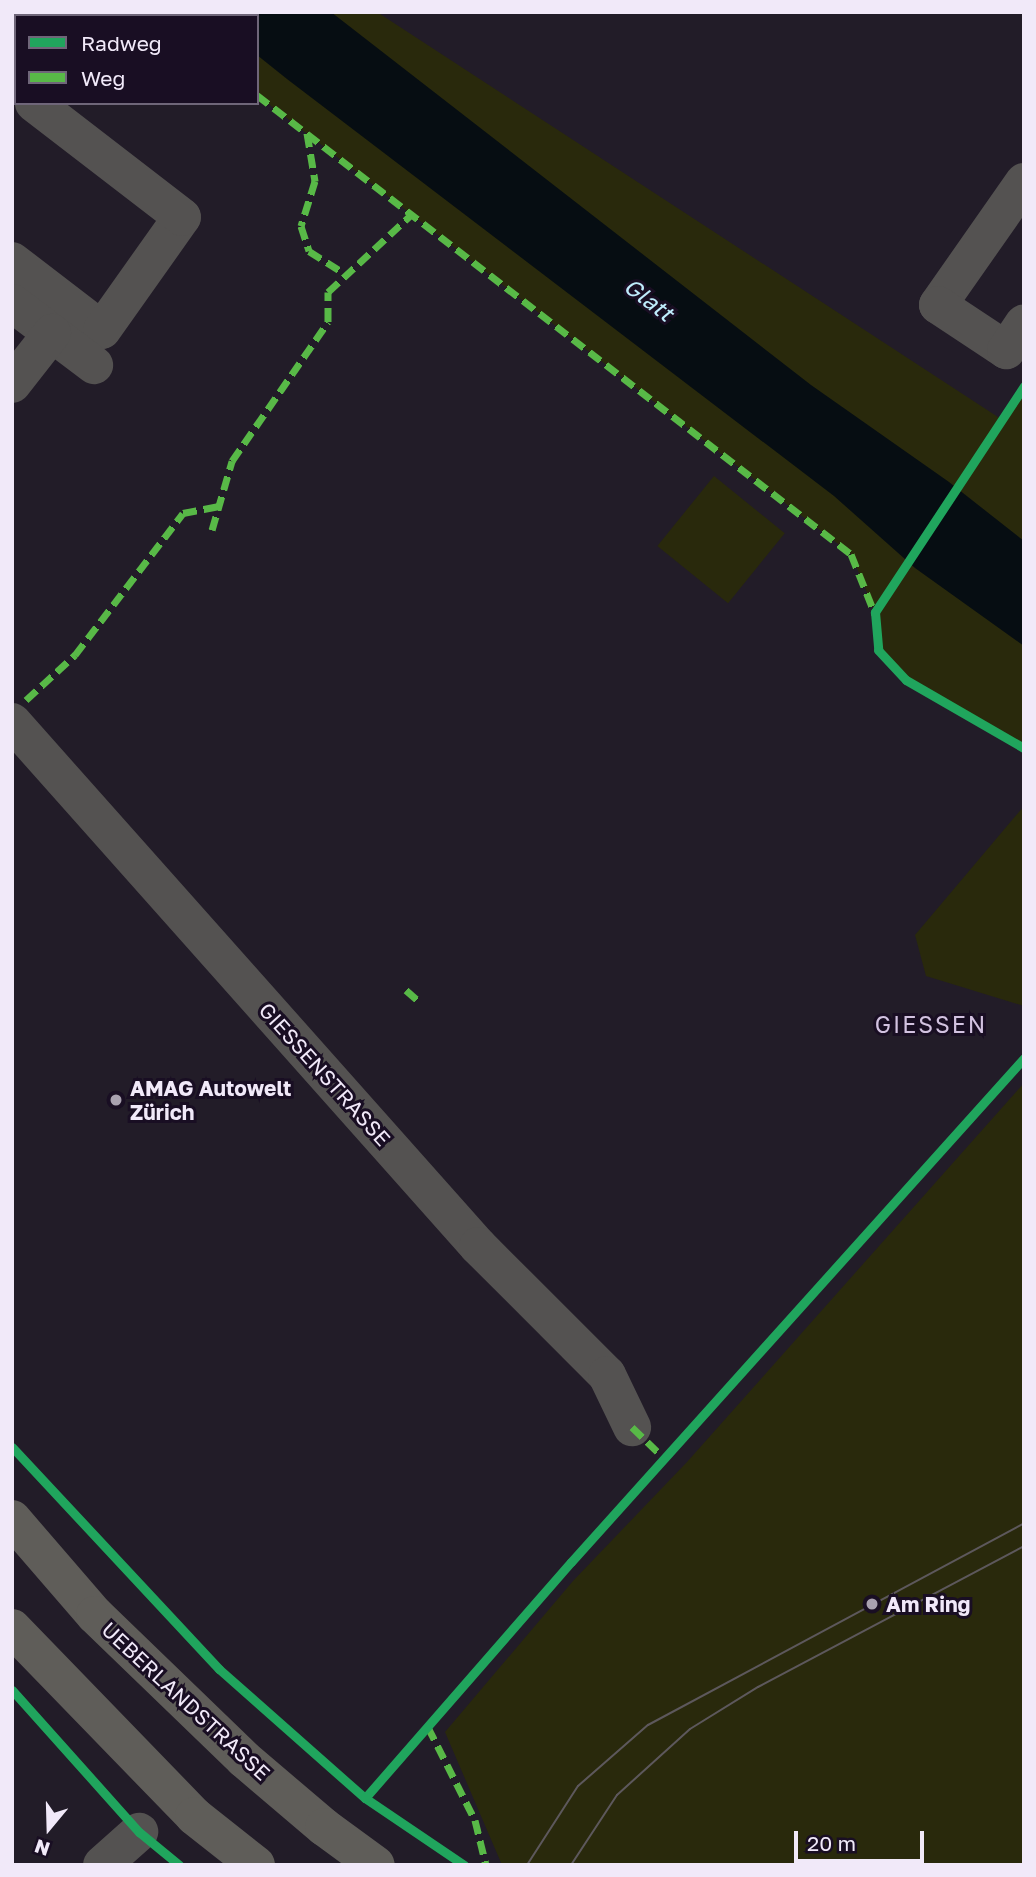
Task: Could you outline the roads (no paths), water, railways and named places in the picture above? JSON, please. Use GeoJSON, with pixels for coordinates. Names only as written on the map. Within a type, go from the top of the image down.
{"type":"FeatureCollection","features":[{"type":"Feature","properties":{"kind":"main road","name":"UEBERLANDSTRASSE"},"geometry":{"type":"LineString","coordinates":[[12,1520],[95,1615],[244,1759],[324,1827],[376,1865]]}},
{"type":"Feature","properties":{"kind":"main road"},"geometry":{"type":"LineString","coordinates":[[12,1628],[194,1816],[256,1865]]}},
{"type":"Feature","properties":{"kind":"street"},"geometry":{"type":"LineString","coordinates":[[12,261],[102,330],[183,217],[37,105]]}},
{"type":"Feature","properties":{"kind":"street"},"geometry":{"type":"LineString","coordinates":[[1024,182],[937,305],[1006,350],[1024,323]]}},
{"type":"Feature","properties":{"kind":"street"},"geometry":{"type":"LineString","coordinates":[[12,303],[94,365]]}},
{"type":"Feature","properties":{"kind":"street"},"geometry":{"type":"LineString","coordinates":[[12,384],[52,333]]}},
{"type":"Feature","properties":{"kind":"street","name":"GIESSENSTRASSE"},"geometry":{"type":"LineString","coordinates":[[12,722],[478,1246],[607,1374],[632,1427]]}},
{"type":"Feature","properties":{"kind":"street"},"geometry":{"type":"LineString","coordinates":[[102,1865],[139,1832]]}},
{"type":"Feature","properties":{"kind":"water","name":"Glatt"},"geometry":{"type":"Polygon","coordinates":[[[207,12],[331,12],[811,385],[949,482],[1024,541],[1024,646],[915,568],[834,496],[259,57],[259,14],[207,12]]]}},
{"type":"Feature","properties":{"kind":"tram line"},"geometry":{"type":"LineString","coordinates":[[527,1865],[578,1786],[648,1725],[1024,1523]]}},
{"type":"Feature","properties":{"kind":"tram line"},"geometry":{"type":"LineString","coordinates":[[571,1865],[617,1795],[690,1729],[758,1687],[1024,1546]]}},
{"type":"Feature","properties":{"kind":"place","name":"AMAG Autowelt Zürich"},"geometry":{"type":"Point","coordinates":[116,1100]}},
{"type":"Feature","properties":{"kind":"place","name":"Am Ring"},"geometry":{"type":"Point","coordinates":[872,1604]}},
{"type":"Feature","properties":{"kind":"district","name":"GIESSEN"},"geometry":{"type":"Point","coordinates":[931,1024]}}]}
